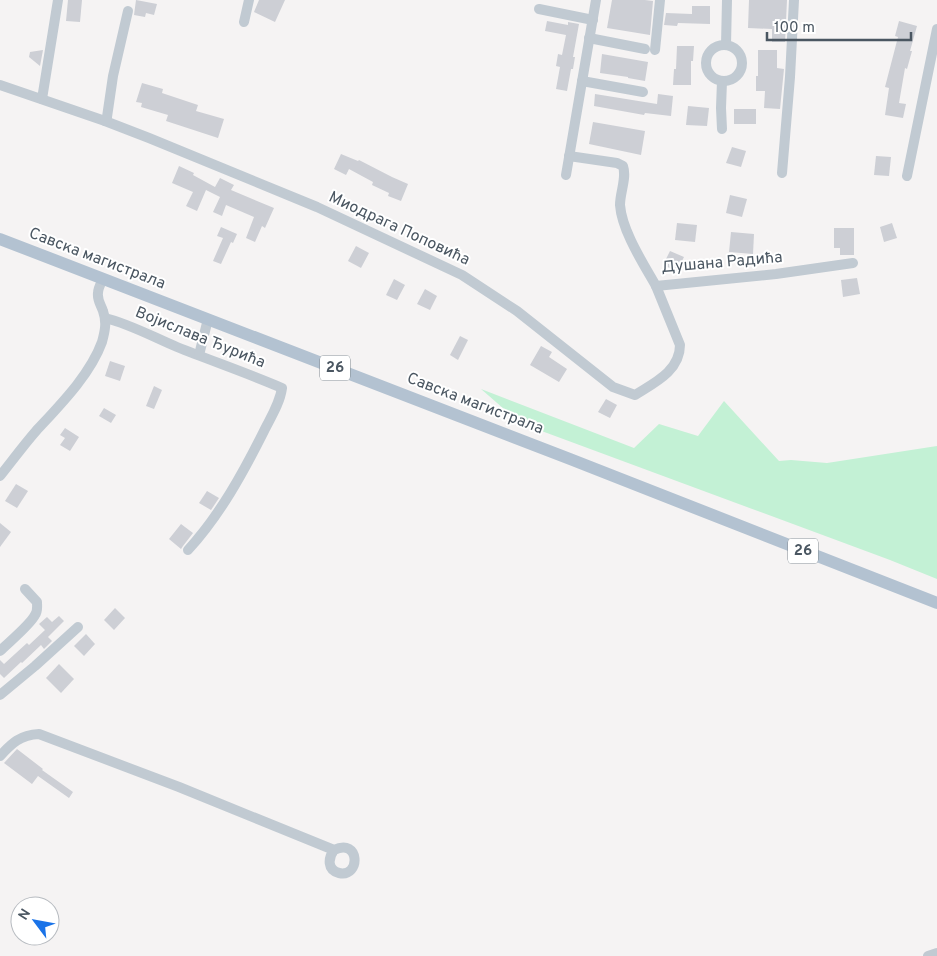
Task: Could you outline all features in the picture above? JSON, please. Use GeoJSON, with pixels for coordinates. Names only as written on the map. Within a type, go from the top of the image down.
{"type":"FeatureCollection","features":[{"type":"Feature","properties":{"kind":"main road","name":"Савска магистрала"},"geometry":{"type":"LineString","coordinates":[[0,239],[937,603]]}},
{"type":"Feature","properties":{"kind":"street"},"geometry":{"type":"LineString","coordinates":[[42,99],[58,0]]}},
{"type":"Feature","properties":{"kind":"street"},"geometry":{"type":"LineString","coordinates":[[244,22],[249,0]]}},
{"type":"Feature","properties":{"kind":"street"},"geometry":{"type":"LineString","coordinates":[[566,174],[596,0]]}},
{"type":"Feature","properties":{"kind":"street"},"geometry":{"type":"LineString","coordinates":[[589,38],[650,49],[660,0]]}},
{"type":"Feature","properties":{"kind":"street"},"geometry":{"type":"LineString","coordinates":[[726,45],[727,0]]}},
{"type":"Feature","properties":{"kind":"street"},"geometry":{"type":"LineString","coordinates":[[782,173],[794,0]]}},
{"type":"Feature","properties":{"kind":"street"},"geometry":{"type":"LineString","coordinates":[[539,9],[593,20]]}},
{"type":"Feature","properties":{"kind":"street"},"geometry":{"type":"LineString","coordinates":[[105,122],[128,11]]}},
{"type":"Feature","properties":{"kind":"street"},"geometry":{"type":"LineString","coordinates":[[907,176],[937,29]]}},
{"type":"Feature","properties":{"kind":"street"},"geometry":{"type":"LineString","coordinates":[[726,45],[736,49],[742,64],[737,75],[722,81],[712,76],[706,67],[706,61],[707,56],[715,47],[726,45]]}},
{"type":"Feature","properties":{"kind":"street"},"geometry":{"type":"LineString","coordinates":[[582,81],[643,92]]}},
{"type":"Feature","properties":{"kind":"street"},"geometry":{"type":"LineString","coordinates":[[722,81],[722,129]]}},
{"type":"Feature","properties":{"kind":"street","name":"Миодрага Поповића"},"geometry":{"type":"LineString","coordinates":[[0,85],[149,138],[317,207],[462,275],[517,311],[613,388],[635,395],[666,376],[680,351],[680,345],[656,286]]}},
{"type":"Feature","properties":{"kind":"street","name":"Душана Радића"},"geometry":{"type":"LineString","coordinates":[[569,156],[617,163],[624,169],[620,205],[625,224],[632,242],[656,286],[776,274],[852,263]]}},
{"type":"Feature","properties":{"kind":"street"},"geometry":{"type":"LineString","coordinates":[[0,476],[25,444],[59,407],[95,357],[102,342],[105,329],[105,318],[98,296],[103,279]]}},
{"type":"Feature","properties":{"kind":"street","name":"Војислава Ђурића"},"geometry":{"type":"LineString","coordinates":[[105,318],[130,325],[153,337],[282,388],[278,403],[240,479],[207,528],[188,550]]}},
{"type":"Feature","properties":{"kind":"street"},"geometry":{"type":"LineString","coordinates":[[199,356],[208,319]]}},
{"type":"Feature","properties":{"kind":"street"},"geometry":{"type":"LineString","coordinates":[[0,651],[37,612],[37,602],[26,589]]}},
{"type":"Feature","properties":{"kind":"street"},"geometry":{"type":"LineString","coordinates":[[0,695],[78,627]]}},
{"type":"Feature","properties":{"kind":"street"},"geometry":{"type":"LineString","coordinates":[[0,756],[19,738],[28,734],[39,734],[334,850]]}},
{"type":"Feature","properties":{"kind":"street"},"geometry":{"type":"LineString","coordinates":[[928,956],[937,953]]}},
{"type":"Feature","properties":{"kind":"green space"},"geometry":{"type":"Polygon","coordinates":[[[481,389],[634,448],[659,424],[698,436],[724,401],[779,461],[827,463],[937,446],[937,579],[520,423],[481,389]]]}},
{"type":"Feature","properties":{"kind":"building"},"geometry":{"type":"Polygon","coordinates":[[[68,0],[82,0],[80,22],[66,21],[68,0]]]}},
{"type":"Feature","properties":{"kind":"building"},"geometry":{"type":"Polygon","coordinates":[[[136,0],[157,4],[154,15],[146,13],[145,17],[134,15],[136,0]]]}},
{"type":"Feature","properties":{"kind":"building"},"geometry":{"type":"Polygon","coordinates":[[[259,0],[285,0],[275,22],[254,12],[259,0]]]}},
{"type":"Feature","properties":{"kind":"building"},"geometry":{"type":"Polygon","coordinates":[[[612,0],[653,1],[650,35],[607,28],[612,0]]]}},
{"type":"Feature","properties":{"kind":"building"},"geometry":{"type":"Polygon","coordinates":[[[749,0],[787,0],[785,42],[772,42],[772,29],[748,28],[749,0]]]}},
{"type":"Feature","properties":{"kind":"building"},"geometry":{"type":"Polygon","coordinates":[[[692,6],[710,6],[710,24],[678,23],[677,26],[664,25],[666,13],[692,14],[692,6]]]}},
{"type":"Feature","properties":{"kind":"building"},"geometry":{"type":"Polygon","coordinates":[[[547,21],[568,25],[568,22],[579,24],[573,57],[575,57],[573,69],[571,69],[567,91],[556,89],[560,67],[556,66],[558,54],[562,55],[566,35],[545,31],[547,21]]]}},
{"type":"Feature","properties":{"kind":"building"},"geometry":{"type":"Polygon","coordinates":[[[899,21],[917,26],[907,69],[905,68],[899,103],[906,104],[903,118],[885,115],[889,88],[885,87],[898,37],[895,36],[899,21]]]}},
{"type":"Feature","properties":{"kind":"building"},"geometry":{"type":"Polygon","coordinates":[[[677,46],[694,46],[693,61],[691,61],[691,85],[673,85],[677,46]]]}},
{"type":"Feature","properties":{"kind":"building"},"geometry":{"type":"Polygon","coordinates":[[[43,50],[40,66],[29,57],[30,52],[43,50]]]}},
{"type":"Feature","properties":{"kind":"building"},"geometry":{"type":"Polygon","coordinates":[[[758,50],[777,50],[777,68],[784,69],[780,109],[764,108],[765,91],[756,91],[758,50]]]}},
{"type":"Feature","properties":{"kind":"building"},"geometry":{"type":"Polygon","coordinates":[[[602,54],[648,62],[645,81],[600,73],[602,54]]]}},
{"type":"Feature","properties":{"kind":"building"},"geometry":{"type":"Polygon","coordinates":[[[142,83],[163,89],[162,93],[198,105],[196,111],[224,119],[218,138],[166,121],[168,115],[141,107],[142,103],[136,102],[142,83]]]}},
{"type":"Feature","properties":{"kind":"building"},"geometry":{"type":"Polygon","coordinates":[[[595,94],[657,104],[658,94],[673,96],[671,116],[645,113],[644,115],[594,106],[595,94]]]}},
{"type":"Feature","properties":{"kind":"building"},"geometry":{"type":"Polygon","coordinates":[[[688,106],[709,108],[707,126],[686,125],[688,106]]]}},
{"type":"Feature","properties":{"kind":"building"},"geometry":{"type":"Polygon","coordinates":[[[734,109],[756,109],[756,124],[734,124],[734,109]]]}},
{"type":"Feature","properties":{"kind":"building"},"geometry":{"type":"Polygon","coordinates":[[[593,122],[645,131],[641,155],[589,144],[593,122]]]}},
{"type":"Feature","properties":{"kind":"building"},"geometry":{"type":"Polygon","coordinates":[[[732,147],[746,151],[741,167],[726,163],[732,147]]]}},
{"type":"Feature","properties":{"kind":"building"},"geometry":{"type":"Polygon","coordinates":[[[341,154],[359,160],[408,184],[401,201],[388,196],[389,193],[372,185],[373,182],[349,169],[346,175],[334,169],[341,154]]]}},
{"type":"Feature","properties":{"kind":"building"},"geometry":{"type":"Polygon","coordinates":[[[876,156],[891,157],[889,176],[874,175],[876,156]]]}},
{"type":"Feature","properties":{"kind":"building"},"geometry":{"type":"Polygon","coordinates":[[[179,166],[194,173],[193,175],[215,187],[220,178],[234,185],[231,190],[274,208],[265,228],[262,226],[255,242],[246,238],[254,217],[226,205],[222,216],[213,212],[220,197],[206,190],[197,211],[186,206],[193,192],[172,183],[179,166]]]}},
{"type":"Feature","properties":{"kind":"building"},"geometry":{"type":"Polygon","coordinates":[[[730,195],[747,199],[742,217],[726,213],[730,195]]]}},
{"type":"Feature","properties":{"kind":"building"},"geometry":{"type":"Polygon","coordinates":[[[677,223],[697,225],[695,242],[675,240],[677,223]]]}},
{"type":"Feature","properties":{"kind":"building"},"geometry":{"type":"Polygon","coordinates":[[[892,223],[897,238],[884,242],[880,227],[892,223]]]}},
{"type":"Feature","properties":{"kind":"building"},"geometry":{"type":"Polygon","coordinates":[[[221,227],[237,234],[233,243],[231,242],[221,264],[213,261],[223,238],[217,236],[221,227]]]}},
{"type":"Feature","properties":{"kind":"building"},"geometry":{"type":"Polygon","coordinates":[[[834,228],[854,228],[854,255],[840,255],[840,248],[834,248],[834,228]]]}},
{"type":"Feature","properties":{"kind":"building"},"geometry":{"type":"Polygon","coordinates":[[[731,232],[754,234],[753,254],[729,252],[731,232]]]}},
{"type":"Feature","properties":{"kind":"building"},"geometry":{"type":"Polygon","coordinates":[[[356,246],[369,253],[361,268],[348,261],[356,246]]]}},
{"type":"Feature","properties":{"kind":"building"},"geometry":{"type":"Polygon","coordinates":[[[670,251],[684,257],[677,271],[663,265],[670,251]]]}},
{"type":"Feature","properties":{"kind":"building"},"geometry":{"type":"Polygon","coordinates":[[[857,278],[860,294],[843,297],[841,280],[857,278]]]}},
{"type":"Feature","properties":{"kind":"building"},"geometry":{"type":"Polygon","coordinates":[[[394,279],[405,285],[397,300],[386,295],[394,279]]]}},
{"type":"Feature","properties":{"kind":"building"},"geometry":{"type":"Polygon","coordinates":[[[425,289],[437,296],[430,310],[417,304],[425,289]]]}},
{"type":"Feature","properties":{"kind":"building"},"geometry":{"type":"Polygon","coordinates":[[[460,336],[468,340],[458,360],[450,355],[460,336]]]}},
{"type":"Feature","properties":{"kind":"building"},"geometry":{"type":"Polygon","coordinates":[[[541,346],[552,352],[549,357],[567,369],[559,382],[530,365],[541,346]]]}},
{"type":"Feature","properties":{"kind":"building"},"geometry":{"type":"Polygon","coordinates":[[[110,361],[125,366],[120,381],[105,376],[110,361]]]}},
{"type":"Feature","properties":{"kind":"building"},"geometry":{"type":"Polygon","coordinates":[[[154,386],[162,390],[154,409],[146,406],[154,386]]]}},
{"type":"Feature","properties":{"kind":"building"},"geometry":{"type":"Polygon","coordinates":[[[606,399],[617,405],[610,418],[598,412],[606,399]]]}},
{"type":"Feature","properties":{"kind":"building"},"geometry":{"type":"Polygon","coordinates":[[[104,408],[116,415],[111,423],[99,416],[104,408]]]}},
{"type":"Feature","properties":{"kind":"building"},"geometry":{"type":"Polygon","coordinates":[[[65,428],[79,437],[70,451],[60,445],[65,438],[60,435],[65,428]]]}},
{"type":"Feature","properties":{"kind":"building"},"geometry":{"type":"Polygon","coordinates":[[[16,484],[28,491],[17,508],[5,501],[16,484]]]}},
{"type":"Feature","properties":{"kind":"building"},"geometry":{"type":"Polygon","coordinates":[[[207,491],[219,498],[211,510],[199,503],[207,491]]]}},
{"type":"Feature","properties":{"kind":"building"},"geometry":{"type":"Polygon","coordinates":[[[0,523],[11,532],[0,547],[0,523]]]}},
{"type":"Feature","properties":{"kind":"building"},"geometry":{"type":"Polygon","coordinates":[[[181,524],[193,533],[181,549],[169,539],[181,524]]]}},
{"type":"Feature","properties":{"kind":"building"},"geometry":{"type":"Polygon","coordinates":[[[115,608],[125,618],[114,630],[104,620],[115,608]]]}},
{"type":"Feature","properties":{"kind":"building"},"geometry":{"type":"Polygon","coordinates":[[[59,616],[64,621],[48,637],[52,641],[44,649],[41,645],[4,678],[0,674],[0,660],[4,664],[27,643],[29,645],[45,630],[39,624],[47,617],[52,622],[59,616]]]}},
{"type":"Feature","properties":{"kind":"building"},"geometry":{"type":"Polygon","coordinates":[[[86,634],[95,644],[84,656],[74,646],[86,634]]]}},
{"type":"Feature","properties":{"kind":"building"},"geometry":{"type":"Polygon","coordinates":[[[59,664],[74,679],[61,693],[46,678],[59,664]]]}},
{"type":"Feature","properties":{"kind":"building"},"geometry":{"type":"Polygon","coordinates":[[[17,749],[73,792],[69,798],[38,776],[32,784],[4,763],[17,749]]]}}]}
